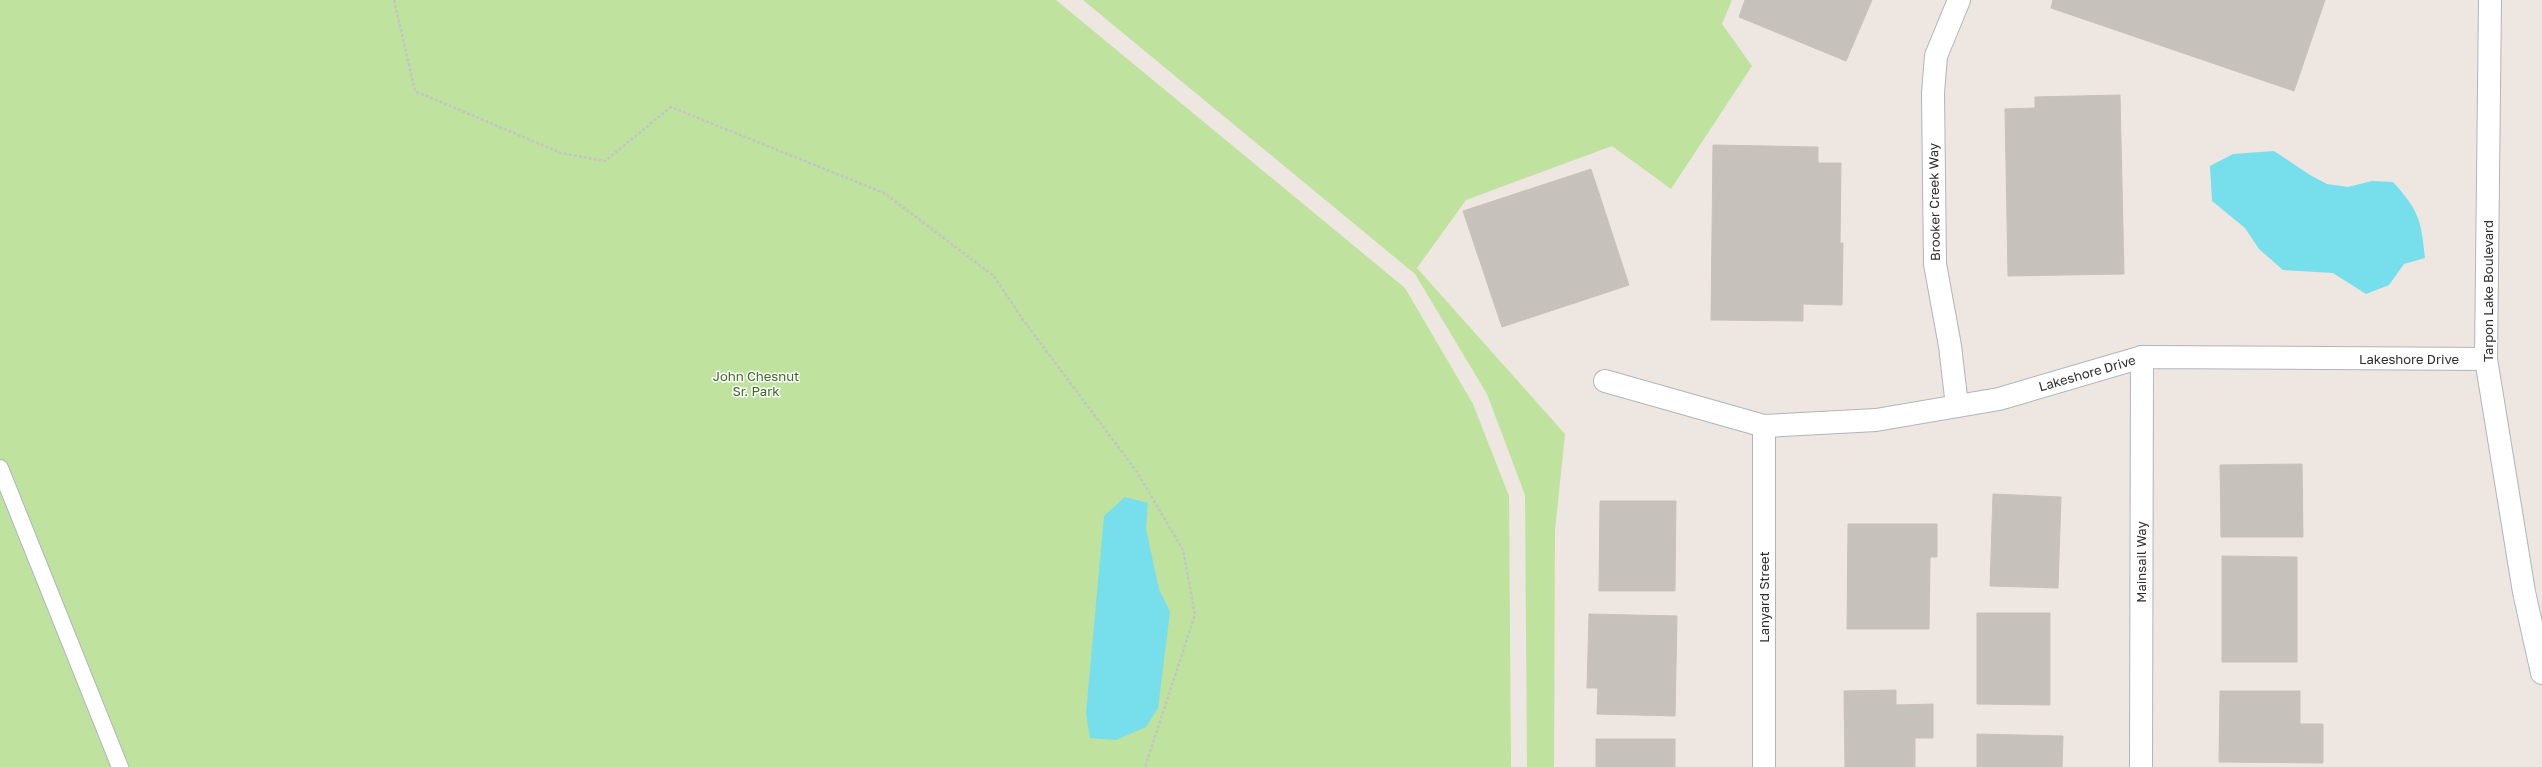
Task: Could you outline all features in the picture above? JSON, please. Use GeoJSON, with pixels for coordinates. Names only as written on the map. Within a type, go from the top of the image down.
{"type":"FeatureCollection","features":[{"type":"Feature","properties":{"kind":"street","name":"Brooker Creek Way"},"geometry":{"type":"LineString","coordinates":[[1957,406],[1950,346],[1935,264],[1933,93],[1936,56],[1959,0]]}},
{"type":"Feature","properties":{"kind":"street","name":"Tarpon Lake Boulevard"},"geometry":{"type":"LineString","coordinates":[[2490,0],[2486,359],[2524,592],[2542,673]]}},
{"type":"Feature","properties":{"kind":"street","name":"Lakeshore Drive"},"geometry":{"type":"LineString","coordinates":[[1605,381],[1764,426],[1876,420],[1999,399],[2142,357],[2486,359]]}},
{"type":"Feature","properties":{"kind":"street","name":"Mainsail Way"},"geometry":{"type":"LineString","coordinates":[[2141,767],[2142,357]]}},
{"type":"Feature","properties":{"kind":"street","name":"Lanyard Street"},"geometry":{"type":"LineString","coordinates":[[1764,426],[1764,767]]}},
{"type":"Feature","properties":{"kind":"lane"},"geometry":{"type":"LineString","coordinates":[[0,468],[3,485],[120,767]]}},
{"type":"Feature","properties":{"kind":"path"},"geometry":{"type":"LineString","coordinates":[[394,0],[415,91],[561,153],[605,161],[671,107],[884,193],[994,276],[1021,317],[1137,472],[1183,550],[1195,615],[1145,767]]}},
{"type":"Feature","properties":{"kind":"green space","name":"John Chesnut Sr. Park"},"geometry":{"type":"Polygon","coordinates":[[[0,0],[1056,0],[1405,288],[1473,404],[1509,496],[1511,767],[0,767],[0,0]]]}},
{"type":"Feature","properties":{"kind":"green space"},"geometry":{"type":"Polygon","coordinates":[[[1083,0],[1732,0],[1722,24],[1752,66],[1671,189],[1612,146],[1466,200],[1417,268],[1565,434],[1555,531],[1554,767],[1527,767],[1525,495],[1487,394],[1415,274],[1083,0]]]}},
{"type":"Feature","properties":{"kind":"water"},"geometry":{"type":"Polygon","coordinates":[[[2274,151],[2310,175],[2327,184],[2348,187],[2372,181],[2393,182],[2402,192],[2417,216],[2422,234],[2425,258],[2404,264],[2389,285],[2366,294],[2333,273],[2283,270],[2259,249],[2245,228],[2212,201],[2210,166],[2233,154],[2274,151]]]}},
{"type":"Feature","properties":{"kind":"water"},"geometry":{"type":"Polygon","coordinates":[[[1125,497],[1148,503],[1146,529],[1159,589],[1170,612],[1158,708],[1146,727],[1116,740],[1090,738],[1086,713],[1104,516],[1125,497]]]}},
{"type":"Feature","properties":{"kind":"building"},"geometry":{"type":"Polygon","coordinates":[[[1745,0],[1872,0],[1846,61],[1739,17],[1745,0]]]}},
{"type":"Feature","properties":{"kind":"building"},"geometry":{"type":"Polygon","coordinates":[[[2053,0],[2325,0],[2294,91],[2051,8],[2053,0]]]}},
{"type":"Feature","properties":{"kind":"building"},"geometry":{"type":"Polygon","coordinates":[[[2120,95],[2124,274],[2008,276],[2005,109],[2035,108],[2035,97],[2120,95]]]}},
{"type":"Feature","properties":{"kind":"building"},"geometry":{"type":"Polygon","coordinates":[[[1713,145],[1818,147],[1818,163],[1841,163],[1840,243],[1843,243],[1842,305],[1803,304],[1803,321],[1711,320],[1713,145]]]}},
{"type":"Feature","properties":{"kind":"building"},"geometry":{"type":"Polygon","coordinates":[[[1591,169],[1629,285],[1502,327],[1463,211],[1591,169]]]}},
{"type":"Feature","properties":{"kind":"building"},"geometry":{"type":"Polygon","coordinates":[[[2302,464],[2303,537],[2221,537],[2220,465],[2302,464]]]}},
{"type":"Feature","properties":{"kind":"building"},"geometry":{"type":"Polygon","coordinates":[[[1993,494],[2061,497],[2058,588],[1990,586],[1993,494]]]}},
{"type":"Feature","properties":{"kind":"building"},"geometry":{"type":"Polygon","coordinates":[[[1600,501],[1676,501],[1675,591],[1599,591],[1600,501]]]}},
{"type":"Feature","properties":{"kind":"building"},"geometry":{"type":"Polygon","coordinates":[[[1848,524],[1937,524],[1937,557],[1930,557],[1929,629],[1847,629],[1848,524]]]}},
{"type":"Feature","properties":{"kind":"building"},"geometry":{"type":"Polygon","coordinates":[[[2222,556],[2297,557],[2297,662],[2222,662],[2222,556]]]}},
{"type":"Feature","properties":{"kind":"building"},"geometry":{"type":"Polygon","coordinates":[[[1977,613],[2050,613],[2050,705],[1977,704],[1977,613]]]}},
{"type":"Feature","properties":{"kind":"building"},"geometry":{"type":"Polygon","coordinates":[[[1589,614],[1677,616],[1675,716],[1597,714],[1598,688],[1587,688],[1589,614]]]}},
{"type":"Feature","properties":{"kind":"building"},"geometry":{"type":"Polygon","coordinates":[[[1896,690],[1896,705],[1933,704],[1933,738],[1915,738],[1915,767],[1845,767],[1844,691],[1896,690]]]}},
{"type":"Feature","properties":{"kind":"building"},"geometry":{"type":"Polygon","coordinates":[[[2220,691],[2300,691],[2300,724],[2323,724],[2323,763],[2219,762],[2220,691]]]}},
{"type":"Feature","properties":{"kind":"building"},"geometry":{"type":"Polygon","coordinates":[[[1977,734],[2063,736],[2062,767],[1977,767],[1977,734]]]}},
{"type":"Feature","properties":{"kind":"building"},"geometry":{"type":"Polygon","coordinates":[[[1596,739],[1675,739],[1675,767],[1596,767],[1596,739]]]}}]}
